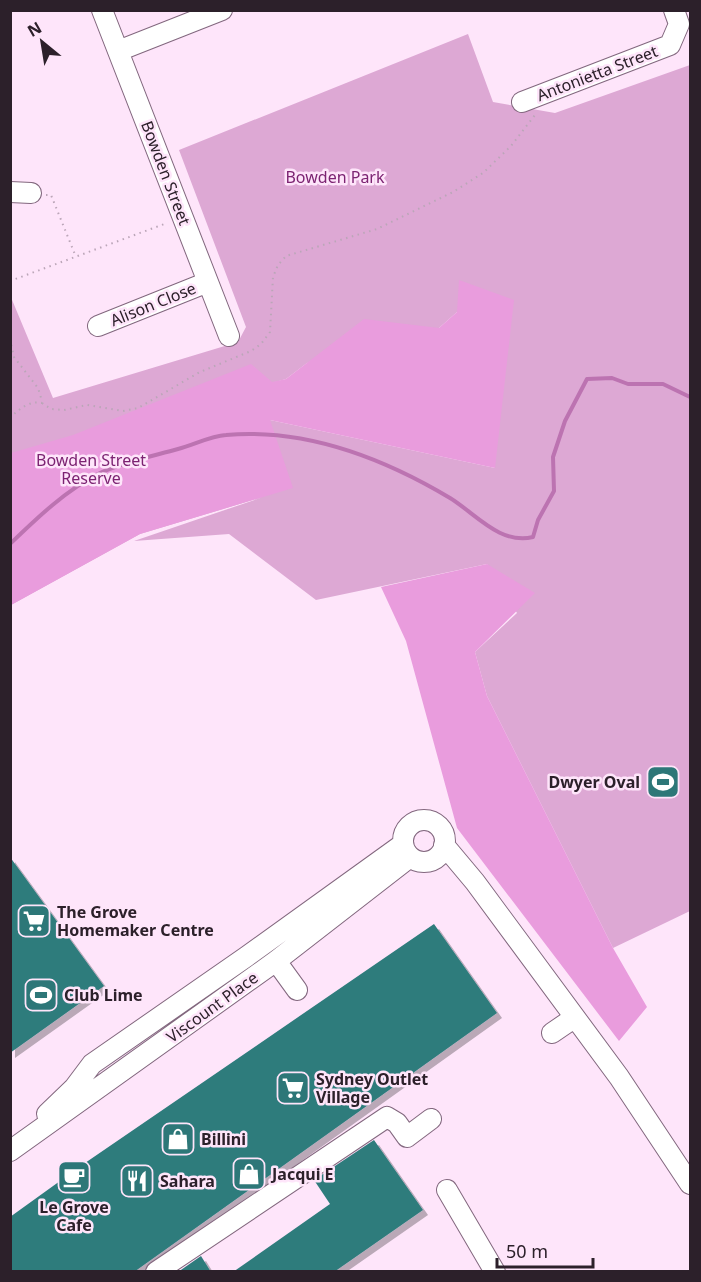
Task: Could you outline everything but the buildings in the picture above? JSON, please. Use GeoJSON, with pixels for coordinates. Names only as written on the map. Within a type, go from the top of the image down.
{"type":"FeatureCollection","features":[{"type":"Feature","properties":{"kind":"street","name":"Bowden Street"},"geometry":{"type":"LineString","coordinates":[[102,10],[229,336]]}},
{"type":"Feature","properties":{"kind":"street"},"geometry":{"type":"LineString","coordinates":[[118,51],[222,10]]}},
{"type":"Feature","properties":{"kind":"street","name":"Antonietta Street"},"geometry":{"type":"LineString","coordinates":[[529,107],[670,45],[679,24],[674,10]]}},
{"type":"Feature","properties":{"kind":"street"},"geometry":{"type":"LineString","coordinates":[[10,192],[31,193]]}},
{"type":"Feature","properties":{"kind":"street","name":"Alison Close"},"geometry":{"type":"LineString","coordinates":[[98,326],[208,282]]}},
{"type":"Feature","properties":{"kind":"street"},"geometry":{"type":"LineString","coordinates":[[424,820],[432,822],[442,831],[444,845],[442,852],[431,861],[417,861],[407,850],[403,836],[411,824],[424,820]]}},
{"type":"Feature","properties":{"kind":"street"},"geometry":{"type":"LineString","coordinates":[[444,845],[475,882],[619,1077],[690,1184]]}},
{"type":"Feature","properties":{"kind":"street","name":"Viscount Place"},"geometry":{"type":"LineString","coordinates":[[10,1151],[276,961],[407,850]]}},
{"type":"Feature","properties":{"kind":"street","name":"Viscount Place"},"geometry":{"type":"LineString","coordinates":[[10,1140],[49,1112],[74,1088],[92,1064],[246,957],[407,850]]}},
{"type":"Feature","properties":{"kind":"street"},"geometry":{"type":"LineString","coordinates":[[276,961],[297,990]]}},
{"type":"Feature","properties":{"kind":"street"},"geometry":{"type":"LineString","coordinates":[[552,1033],[574,1018]]}},
{"type":"Feature","properties":{"kind":"street"},"geometry":{"type":"LineString","coordinates":[[156,1272],[387,1116],[397,1123],[407,1137],[431,1119]]}},
{"type":"Feature","properties":{"kind":"street"},"geometry":{"type":"LineString","coordinates":[[447,1190],[495,1272]]}},
{"type":"Feature","properties":{"kind":"path"},"geometry":{"type":"LineString","coordinates":[[10,418],[36,401],[51,409],[64,410],[87,405],[123,411],[138,408],[200,372],[250,351],[261,344],[270,332],[273,319],[273,278],[278,265],[286,256],[377,229],[453,192],[483,173],[511,146],[529,107]]}},
{"type":"Feature","properties":{"kind":"path"},"geometry":{"type":"LineString","coordinates":[[31,193],[51,195],[76,256]]}},
{"type":"Feature","properties":{"kind":"path"},"geometry":{"type":"LineString","coordinates":[[10,281],[167,223]]}},
{"type":"Feature","properties":{"kind":"path"},"geometry":{"type":"LineString","coordinates":[[10,339],[14,357],[38,388],[42,403]]}},
{"type":"Feature","properties":{"kind":"green space"},"geometry":{"type":"Polygon","coordinates":[[[468,34],[493,102],[555,113],[690,65],[690,911],[613,948],[487,696],[475,652],[517,613],[487,564],[316,600],[229,534],[134,541],[263,497],[140,534],[11,605],[10,295],[53,398],[238,342],[246,327],[179,150],[468,34]],[[457,312],[439,328],[307,363],[286,379],[272,383],[251,365],[270,420],[495,468],[457,312]]]}},
{"type":"Feature","properties":{"kind":"green space","name":"Bowden Street Reserve"},"geometry":{"type":"Polygon","coordinates":[[[459,280],[514,300],[495,468],[270,420],[293,488],[140,534],[11,605],[11,453],[73,435],[251,364],[272,382],[286,379],[364,319],[439,328],[457,312],[459,280]]]}},
{"type":"Feature","properties":{"kind":"green space"},"geometry":{"type":"Polygon","coordinates":[[[487,564],[535,593],[475,652],[487,696],[613,948],[647,1007],[619,1041],[457,828],[406,641],[381,587],[487,564]]]}},
{"type":"Feature","properties":{"kind":"waterway"},"geometry":{"type":"LineString","coordinates":[[10,544],[64,496],[100,473],[128,462],[214,437],[256,434],[314,441],[371,459],[398,470],[450,498],[499,532],[510,537],[533,537],[538,520],[554,491],[553,457],[565,421],[587,379],[612,378],[628,384],[663,384],[690,397]]}},
{"type":"Feature","properties":{"kind":"place","name":"Dwyer Oval"},"geometry":{"type":"Point","coordinates":[663,782]}},
{"type":"Feature","properties":{"kind":"place","name":"The Grove Homemaker Centre"},"geometry":{"type":"Point","coordinates":[34,921]}},
{"type":"Feature","properties":{"kind":"place","name":"Club Lime"},"geometry":{"type":"Point","coordinates":[41,995]}},
{"type":"Feature","properties":{"kind":"place","name":"Sydney Outlet Village"},"geometry":{"type":"Point","coordinates":[293,1088]}},
{"type":"Feature","properties":{"kind":"place","name":"Billini"},"geometry":{"type":"Point","coordinates":[178,1139]}},
{"type":"Feature","properties":{"kind":"place","name":"Jacqui E"},"geometry":{"type":"Point","coordinates":[249,1174]}},
{"type":"Feature","properties":{"kind":"place","name":"Le Grove Cafe"},"geometry":{"type":"Point","coordinates":[74,1177]}},
{"type":"Feature","properties":{"kind":"place","name":"Sahara"},"geometry":{"type":"Point","coordinates":[137,1181]}},
{"type":"Feature","properties":{"kind":"park label","name":"Bowden Park"},"geometry":{"type":"Point","coordinates":[335,177]}}]}
